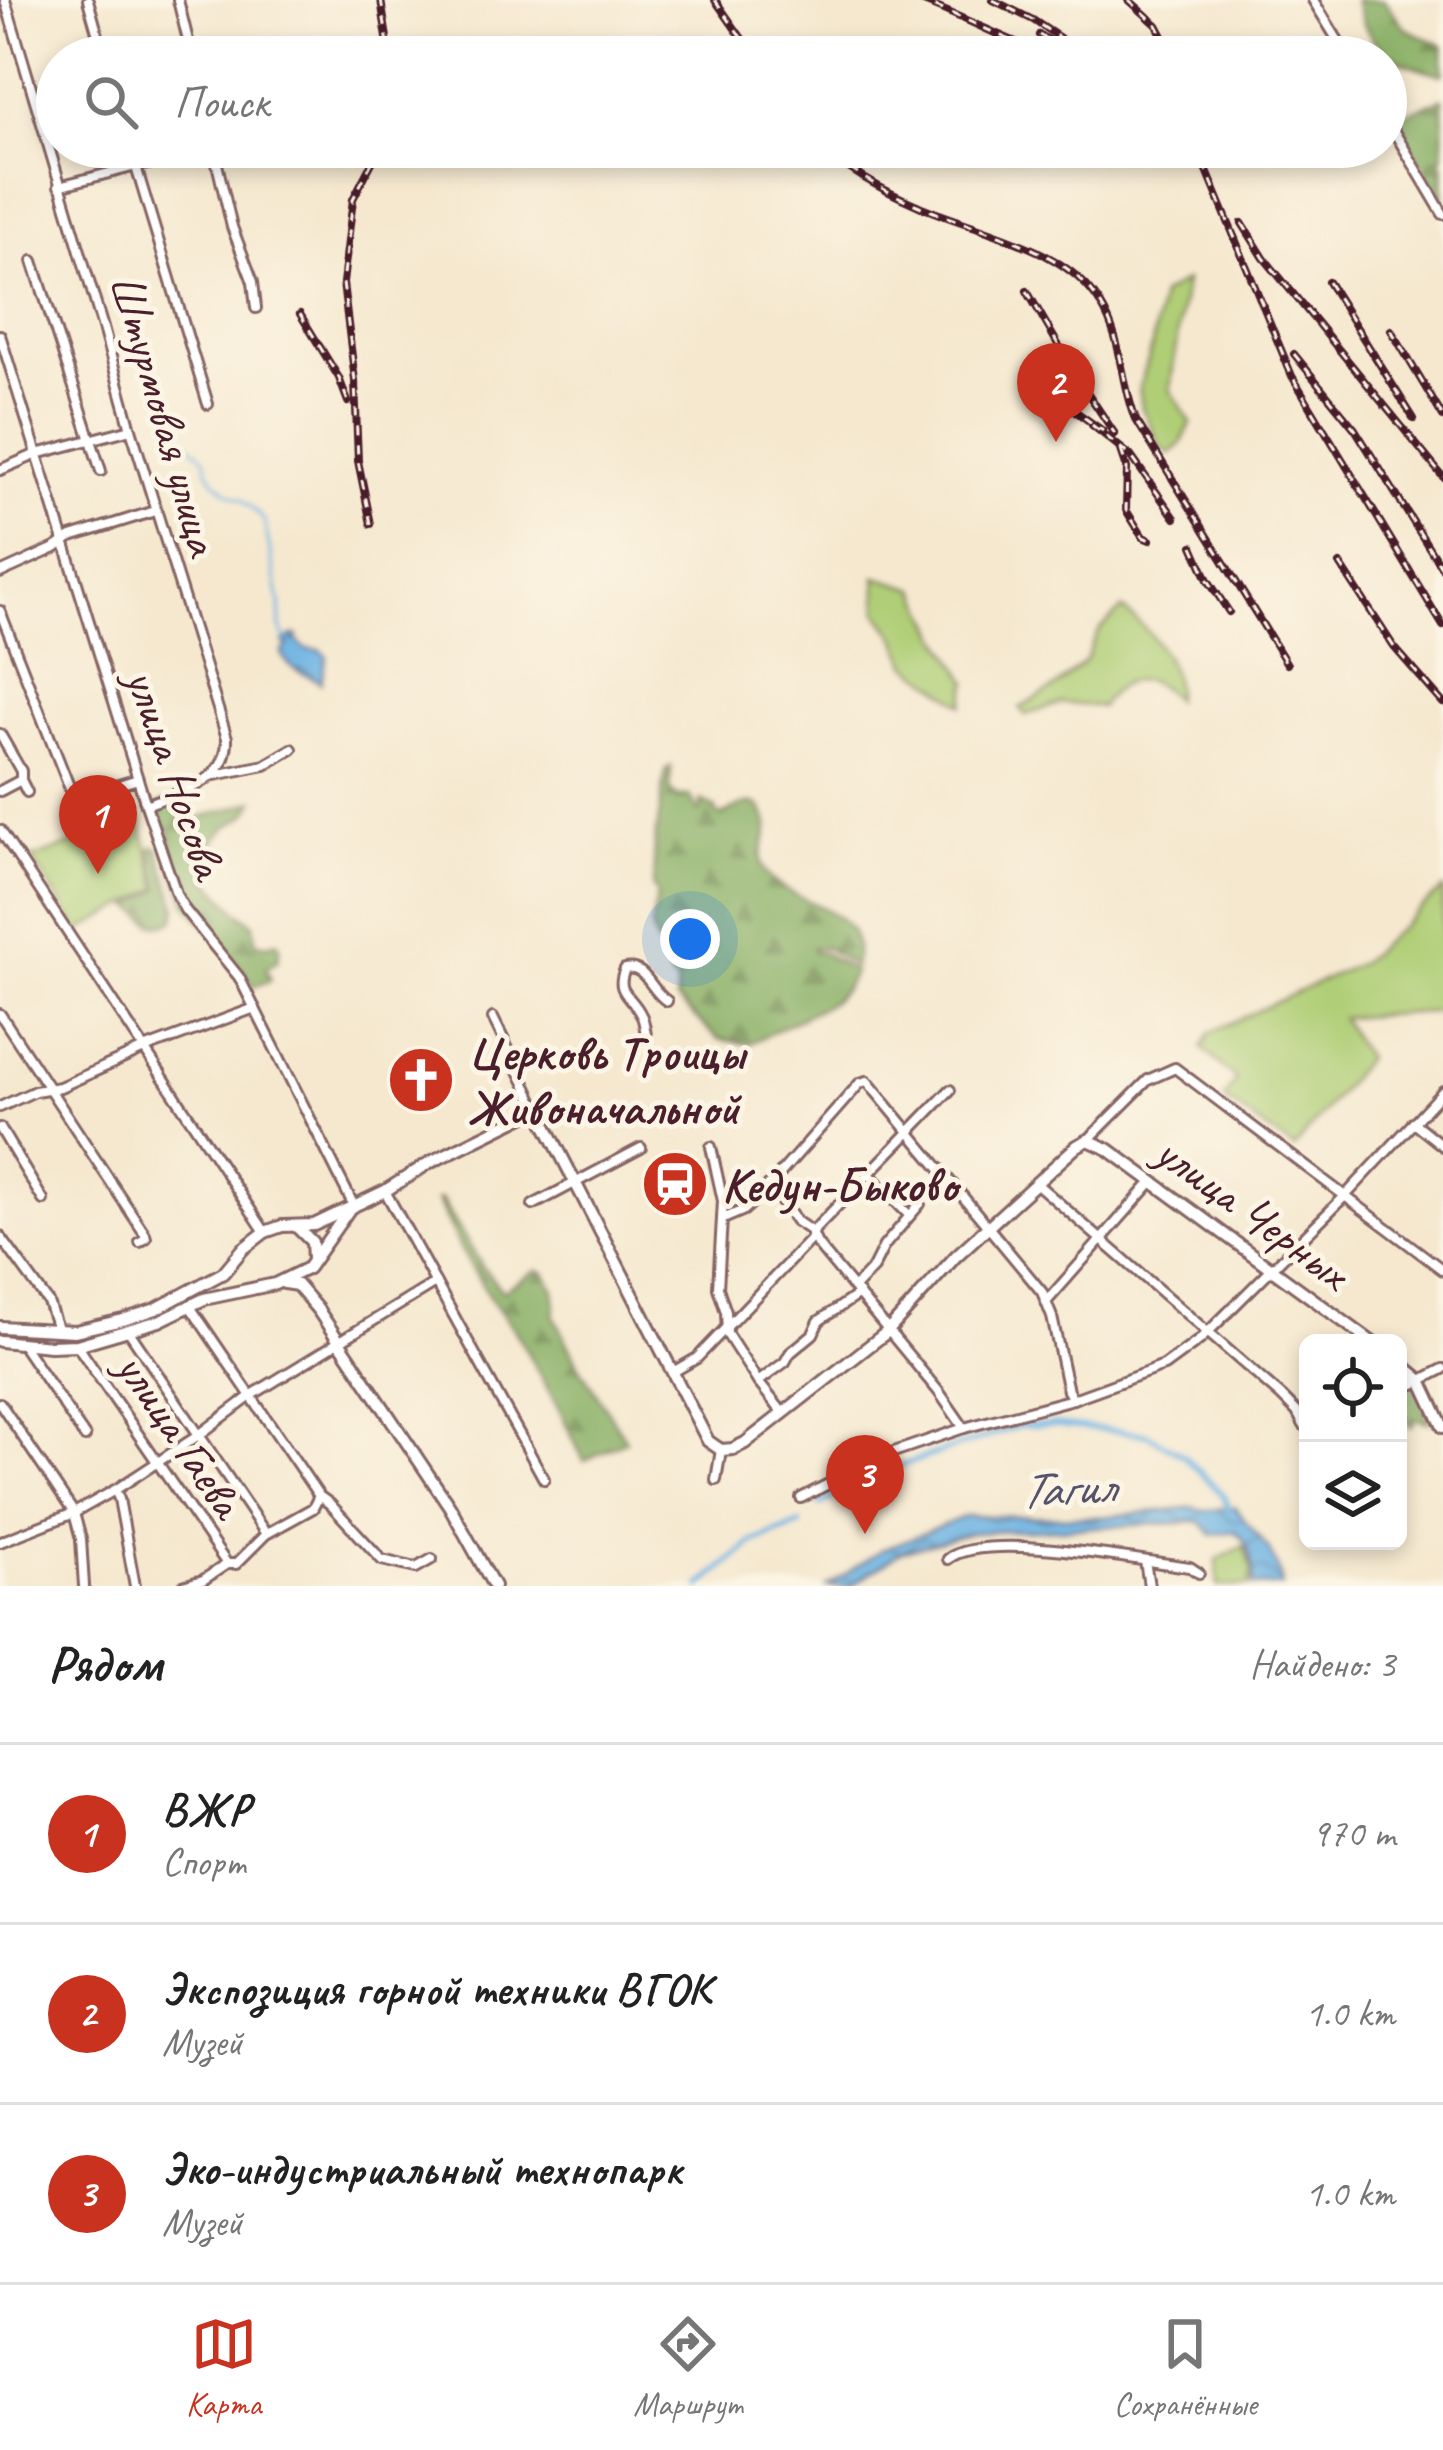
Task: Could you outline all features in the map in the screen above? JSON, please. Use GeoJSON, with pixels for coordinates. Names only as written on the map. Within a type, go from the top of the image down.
{"type":"FeatureCollection","features":[{"type":"Feature","properties":{"kind":"main road"},"geometry":{"type":"LineString","coordinates":[[0,1327],[58,1332],[99,1327],[156,1309],[223,1273],[266,1232],[282,1226],[314,1225],[463,1146],[539,1112],[708,1441],[721,1450],[739,1447],[887,1332],[941,1271],[1088,1140]]}},
{"type":"Feature","properties":{"kind":"main road","name":"улица Черных"},"geometry":{"type":"LineString","coordinates":[[1088,1140],[1153,1180],[1361,1334]]}},
{"type":"Feature","properties":{"kind":"main road"},"geometry":{"type":"LineString","coordinates":[[318,1310],[304,1279],[351,1206]]}},
{"type":"Feature","properties":{"kind":"main road"},"geometry":{"type":"LineString","coordinates":[[297,1227],[312,1241],[310,1265]]}},
{"type":"Feature","properties":{"kind":"main road"},"geometry":{"type":"LineString","coordinates":[[234,1259],[231,1275],[249,1289]]}},
{"type":"Feature","properties":{"kind":"main road"},"geometry":{"type":"LineString","coordinates":[[275,1284],[310,1265]]}},
{"type":"Feature","properties":{"kind":"main road"},"geometry":{"type":"LineString","coordinates":[[0,1341],[77,1345],[159,1321],[204,1298],[275,1284],[297,1285],[450,1507],[494,1586]]}},
{"type":"Feature","properties":{"kind":"main road"},"geometry":{"type":"LineString","coordinates":[[1407,1368],[1421,1380],[1443,1427]]}},
{"type":"Feature","properties":{"kind":"street","name":"Штурмовая улица"},"geometry":{"type":"LineString","coordinates":[[5,0],[36,107]]}},
{"type":"Feature","properties":{"kind":"street"},"geometry":{"type":"LineString","coordinates":[[88,0],[98,36]]}},
{"type":"Feature","properties":{"kind":"street"},"geometry":{"type":"LineString","coordinates":[[178,0],[187,36]]}},
{"type":"Feature","properties":{"kind":"street"},"geometry":{"type":"LineString","coordinates":[[1313,0],[1335,36]]}},
{"type":"Feature","properties":{"kind":"street"},"geometry":{"type":"LineString","coordinates":[[1407,153],[1443,214]]}},
{"type":"Feature","properties":{"kind":"street","name":"Штурмовая улица"},"geometry":{"type":"LineString","coordinates":[[54,168],[227,737],[224,760],[214,775]]}},
{"type":"Feature","properties":{"kind":"street"},"geometry":{"type":"LineString","coordinates":[[59,186],[128,168]]}},
{"type":"Feature","properties":{"kind":"street"},"geometry":{"type":"LineString","coordinates":[[137,168],[208,404]]}},
{"type":"Feature","properties":{"kind":"street"},"geometry":{"type":"LineString","coordinates":[[217,168],[232,227],[253,282],[256,308]]}},
{"type":"Feature","properties":{"kind":"street"},"geometry":{"type":"LineString","coordinates":[[34,261],[100,471]]}},
{"type":"Feature","properties":{"kind":"street","name":"улица Носова"},"geometry":{"type":"LineString","coordinates":[[0,334],[181,904],[231,966],[255,1008],[351,1206]]}},
{"type":"Feature","properties":{"kind":"street"},"geometry":{"type":"LineString","coordinates":[[0,470],[37,454],[130,429]]}},
{"type":"Feature","properties":{"kind":"street"},"geometry":{"type":"LineString","coordinates":[[0,573],[64,541],[155,511]]}},
{"type":"Feature","properties":{"kind":"street"},"geometry":{"type":"LineString","coordinates":[[0,610],[85,826]]}},
{"type":"Feature","properties":{"kind":"street"},"geometry":{"type":"LineString","coordinates":[[0,734],[27,792]]}},
{"type":"Feature","properties":{"kind":"street"},"geometry":{"type":"LineString","coordinates":[[146,805],[214,775],[265,765],[292,749]]}},
{"type":"Feature","properties":{"kind":"street"},"geometry":{"type":"LineString","coordinates":[[74,800],[138,778]]}},
{"type":"Feature","properties":{"kind":"street"},"geometry":{"type":"LineString","coordinates":[[0,791],[21,780]]}},
{"type":"Feature","properties":{"kind":"street"},"geometry":{"type":"LineString","coordinates":[[2,837],[266,1232]]}},
{"type":"Feature","properties":{"kind":"street"},"geometry":{"type":"LineString","coordinates":[[646,1036],[643,1017],[622,987],[621,974],[625,969],[640,970],[656,994],[667,1001]]}},
{"type":"Feature","properties":{"kind":"street"},"geometry":{"type":"LineString","coordinates":[[0,1107],[255,1008]]}},
{"type":"Feature","properties":{"kind":"street"},"geometry":{"type":"LineString","coordinates":[[0,1014],[146,1235],[140,1242]]}},
{"type":"Feature","properties":{"kind":"street"},"geometry":{"type":"LineString","coordinates":[[493,1018],[539,1112]]}},
{"type":"Feature","properties":{"kind":"street"},"geometry":{"type":"LineString","coordinates":[[1088,1140],[1148,1080],[1174,1068],[1443,1270]]}},
{"type":"Feature","properties":{"kind":"street"},"geometry":{"type":"LineString","coordinates":[[723,1220],[743,1210],[769,1185],[863,1081],[871,1083],[1047,1301],[1073,1399]]}},
{"type":"Feature","properties":{"kind":"street"},"geometry":{"type":"LineString","coordinates":[[673,1372],[697,1358],[950,1090]]}},
{"type":"Feature","properties":{"kind":"street"},"geometry":{"type":"LineString","coordinates":[[801,1498],[885,1455],[1073,1399],[1164,1366],[1208,1331],[1346,1195],[1443,1091]]}},
{"type":"Feature","properties":{"kind":"street"},"geometry":{"type":"LineString","coordinates":[[1413,1122],[1443,1146]]}},
{"type":"Feature","properties":{"kind":"street"},"geometry":{"type":"LineString","coordinates":[[0,1128],[43,1200]]}},
{"type":"Feature","properties":{"kind":"street"},"geometry":{"type":"LineString","coordinates":[[533,1205],[641,1148]]}},
{"type":"Feature","properties":{"kind":"street"},"geometry":{"type":"LineString","coordinates":[[711,1148],[723,1201],[718,1288],[728,1336],[783,1414]]}},
{"type":"Feature","properties":{"kind":"street"},"geometry":{"type":"LineString","coordinates":[[868,1173],[910,1215]]}},
{"type":"Feature","properties":{"kind":"street"},"geometry":{"type":"LineString","coordinates":[[1047,1301],[1153,1180]]}},
{"type":"Feature","properties":{"kind":"street"},"geometry":{"type":"LineString","coordinates":[[1037,1184],[1299,1415]]}},
{"type":"Feature","properties":{"kind":"street"},"geometry":{"type":"LineString","coordinates":[[769,1185],[964,1428]]}},
{"type":"Feature","properties":{"kind":"street"},"geometry":{"type":"LineString","coordinates":[[385,1190],[544,1479]]}},
{"type":"Feature","properties":{"kind":"street"},"geometry":{"type":"LineString","coordinates":[[758,1382],[785,1362],[820,1321],[856,1291],[884,1246],[920,1204]]}},
{"type":"Feature","properties":{"kind":"street","name":"улица Гаева"},"geometry":{"type":"LineString","coordinates":[[0,1237],[48,1302],[58,1332]]}},
{"type":"Feature","properties":{"kind":"street"},"geometry":{"type":"LineString","coordinates":[[0,1542],[74,1513],[115,1490],[339,1340],[435,1282]]}},
{"type":"Feature","properties":{"kind":"street"},"geometry":{"type":"LineString","coordinates":[[189,1306],[319,1496],[382,1560],[416,1568],[432,1559]]}},
{"type":"Feature","properties":{"kind":"street"},"geometry":{"type":"LineString","coordinates":[[128,1330],[266,1534]]}},
{"type":"Feature","properties":{"kind":"street"},"geometry":{"type":"LineString","coordinates":[[22,1344],[85,1437]]}},
{"type":"Feature","properties":{"kind":"street","name":"улица Гаева"},"geometry":{"type":"LineString","coordinates":[[77,1345],[227,1564]]}},
{"type":"Feature","properties":{"kind":"street"},"geometry":{"type":"LineString","coordinates":[[1407,1384],[1443,1369]]}},
{"type":"Feature","properties":{"kind":"street"},"geometry":{"type":"LineString","coordinates":[[0,1403],[74,1513],[84,1586]]}},
{"type":"Feature","properties":{"kind":"street"},"geometry":{"type":"LineString","coordinates":[[716,1480],[721,1450]]}},
{"type":"Feature","properties":{"kind":"street"},"geometry":{"type":"LineString","coordinates":[[115,1490],[135,1586]]}},
{"type":"Feature","properties":{"kind":"street"},"geometry":{"type":"LineString","coordinates":[[183,1586],[236,1564],[266,1534],[313,1508],[319,1496]]}},
{"type":"Feature","properties":{"kind":"street"},"geometry":{"type":"LineString","coordinates":[[948,1559],[978,1548],[1013,1546],[1190,1567],[1199,1573]]}},
{"type":"Feature","properties":{"kind":"street"},"geometry":{"type":"LineString","coordinates":[[1145,1562],[1149,1586]]}},
{"type":"Feature","properties":{"kind":"green space"},"geometry":{"type":"Polygon","coordinates":[[[1355,0],[1384,0],[1405,28],[1443,46],[1443,75],[1407,64],[1407,36],[1370,36],[1355,0]]]}},
{"type":"Feature","properties":{"kind":"green space"},"geometry":{"type":"Polygon","coordinates":[[[1443,98],[1440,158],[1443,199],[1407,139],[1407,113],[1443,98]]]}},
{"type":"Feature","properties":{"kind":"green space"},"geometry":{"type":"Polygon","coordinates":[[[1185,281],[1170,389],[1191,423],[1170,454],[1161,447],[1142,408],[1139,388],[1161,295],[1185,281]]]}},
{"type":"Feature","properties":{"kind":"green space"},"geometry":{"type":"Polygon","coordinates":[[[876,577],[917,589],[968,681],[963,705],[908,664],[878,612],[876,577]]]}},
{"type":"Feature","properties":{"kind":"green space"},"geometry":{"type":"Polygon","coordinates":[[[1122,609],[1160,648],[1172,674],[1174,700],[1155,684],[1135,680],[1117,688],[1101,707],[1062,703],[1025,715],[1020,708],[1053,689],[1085,661],[1099,631],[1122,609]]]}},
{"type":"Feature","properties":{"kind":"green space"},"geometry":{"type":"Polygon","coordinates":[[[671,767],[670,791],[690,797],[698,811],[701,801],[721,816],[745,805],[760,806],[768,824],[761,857],[764,871],[782,887],[842,920],[852,932],[854,966],[825,947],[812,948],[854,971],[845,988],[831,1002],[749,1044],[718,1039],[676,1000],[677,983],[651,928],[657,894],[653,887],[655,844],[666,770],[671,767]]]}},
{"type":"Feature","properties":{"kind":"green space"},"geometry":{"type":"Polygon","coordinates":[[[170,800],[183,823],[255,801],[246,815],[216,839],[206,877],[254,924],[256,943],[277,942],[278,960],[266,968],[271,980],[253,987],[186,902],[167,850],[172,838],[156,820],[156,806],[170,800]]]}},
{"type":"Feature","properties":{"kind":"green space"},"geometry":{"type":"Polygon","coordinates":[[[140,820],[159,888],[79,931],[32,859],[140,820]]]}},
{"type":"Feature","properties":{"kind":"green space"},"geometry":{"type":"Polygon","coordinates":[[[153,847],[158,848],[177,907],[175,919],[161,925],[131,906],[160,889],[153,847]]]}},
{"type":"Feature","properties":{"kind":"green space"},"geometry":{"type":"Polygon","coordinates":[[[1443,889],[1443,1011],[1341,1018],[1366,1059],[1294,1149],[1224,1099],[1236,1079],[1202,1048],[1210,1033],[1360,963],[1443,889]]]}},
{"type":"Feature","properties":{"kind":"green space"},"geometry":{"type":"Polygon","coordinates":[[[437,1200],[502,1291],[537,1270],[545,1273],[554,1290],[554,1315],[579,1366],[626,1440],[584,1461],[558,1407],[460,1248],[437,1200]]]}},
{"type":"Feature","properties":{"kind":"green space"},"geometry":{"type":"Polygon","coordinates":[[[1414,1387],[1429,1422],[1413,1419],[1410,1427],[1407,1388],[1414,1387]]]}},
{"type":"Feature","properties":{"kind":"green space"},"geometry":{"type":"Polygon","coordinates":[[[1244,1546],[1252,1571],[1249,1586],[1218,1586],[1217,1560],[1244,1546]]]}},
{"type":"Feature","properties":{"kind":"water"},"geometry":{"type":"Polygon","coordinates":[[[294,635],[306,649],[321,650],[327,656],[321,683],[285,660],[284,642],[294,635]]]}},
{"type":"Feature","properties":{"kind":"water"},"geometry":{"type":"Polygon","coordinates":[[[1235,1507],[1270,1552],[1282,1586],[1253,1586],[1250,1556],[1240,1536],[1235,1531],[1212,1535],[1200,1522],[970,1533],[901,1552],[851,1586],[828,1586],[881,1550],[966,1516],[1102,1517],[1235,1507]]]}},
{"type":"Feature","properties":{"kind":"waterway"},"geometry":{"type":"LineString","coordinates":[[173,419],[177,432],[205,458],[215,481],[264,520],[287,642]]}},
{"type":"Feature","properties":{"kind":"waterway","name":"Тагил"},"geometry":{"type":"LineString","coordinates":[[820,1504],[891,1469],[1020,1426],[1055,1425],[1147,1434],[1184,1456],[1222,1494],[1230,1511]]}},
{"type":"Feature","properties":{"kind":"waterway"},"geometry":{"type":"LineString","coordinates":[[701,1586],[753,1542],[800,1524]]}},
{"type":"Feature","properties":{"kind":"railway"},"geometry":{"type":"LineString","coordinates":[[381,0],[387,36]]}},
{"type":"Feature","properties":{"kind":"railway"},"geometry":{"type":"LineString","coordinates":[[715,0],[740,36]]}},
{"type":"Feature","properties":{"kind":"railway"},"geometry":{"type":"LineString","coordinates":[[918,0],[1003,36]]}},
{"type":"Feature","properties":{"kind":"railway"},"geometry":{"type":"LineString","coordinates":[[993,0],[1057,36]]}},
{"type":"Feature","properties":{"kind":"railway"},"geometry":{"type":"LineString","coordinates":[[1129,0],[1163,36]]}},
{"type":"Feature","properties":{"kind":"railway"},"geometry":{"type":"LineString","coordinates":[[369,168],[353,199],[343,283],[355,381],[358,461],[371,524]]}},
{"type":"Feature","properties":{"kind":"railway"},"geometry":{"type":"LineString","coordinates":[[850,168],[941,215],[1043,254],[1086,285],[1114,333],[1136,420],[1287,664]]}},
{"type":"Feature","properties":{"kind":"railway"},"geometry":{"type":"LineString","coordinates":[[1206,168],[1292,376],[1443,626]]}},
{"type":"Feature","properties":{"kind":"railway"},"geometry":{"type":"LineString","coordinates":[[1242,223],[1264,258],[1443,477]]}},
{"type":"Feature","properties":{"kind":"railway"},"geometry":{"type":"LineString","coordinates":[[1328,282],[1414,419]]}},
{"type":"Feature","properties":{"kind":"railway"},"geometry":{"type":"LineString","coordinates":[[1027,291],[1115,434]]}},
{"type":"Feature","properties":{"kind":"railway"},"geometry":{"type":"LineString","coordinates":[[300,314],[348,402]]}},
{"type":"Feature","properties":{"kind":"railway"},"geometry":{"type":"LineString","coordinates":[[1391,330],[1443,417]]}},
{"type":"Feature","properties":{"kind":"railway"},"geometry":{"type":"LineString","coordinates":[[1294,354],[1355,429],[1443,570]]}},
{"type":"Feature","properties":{"kind":"railway"},"geometry":{"type":"LineString","coordinates":[[1051,375],[1075,411],[1103,431]]}},
{"type":"Feature","properties":{"kind":"railway"},"geometry":{"type":"LineString","coordinates":[[1092,425],[1131,456],[1175,518]]}},
{"type":"Feature","properties":{"kind":"railway"},"geometry":{"type":"LineString","coordinates":[[1121,450],[1127,468],[1126,510],[1150,540]]}},
{"type":"Feature","properties":{"kind":"railway"},"geometry":{"type":"LineString","coordinates":[[1193,546],[1229,612]]}},
{"type":"Feature","properties":{"kind":"railway"},"geometry":{"type":"LineString","coordinates":[[1340,564],[1394,647],[1443,703]]}},
{"type":"Feature","properties":{"kind":"place","name":"Экспозиция горной техники ВГОК"},"geometry":{"type":"Point","coordinates":[1056,442]}},
{"type":"Feature","properties":{"kind":"place","name":"ВЖР"},"geometry":{"type":"Point","coordinates":[98,874]}},
{"type":"Feature","properties":{"kind":"place","name":"Церковь Троицы Живоначальной"},"geometry":{"type":"Point","coordinates":[421,1080]}},
{"type":"Feature","properties":{"kind":"place","name":"Кедун-Быково"},"geometry":{"type":"Point","coordinates":[675,1184]}},
{"type":"Feature","properties":{"kind":"place","name":"Эко-индустриальный технопарк"},"geometry":{"type":"Point","coordinates":[865,1534]}}]}
